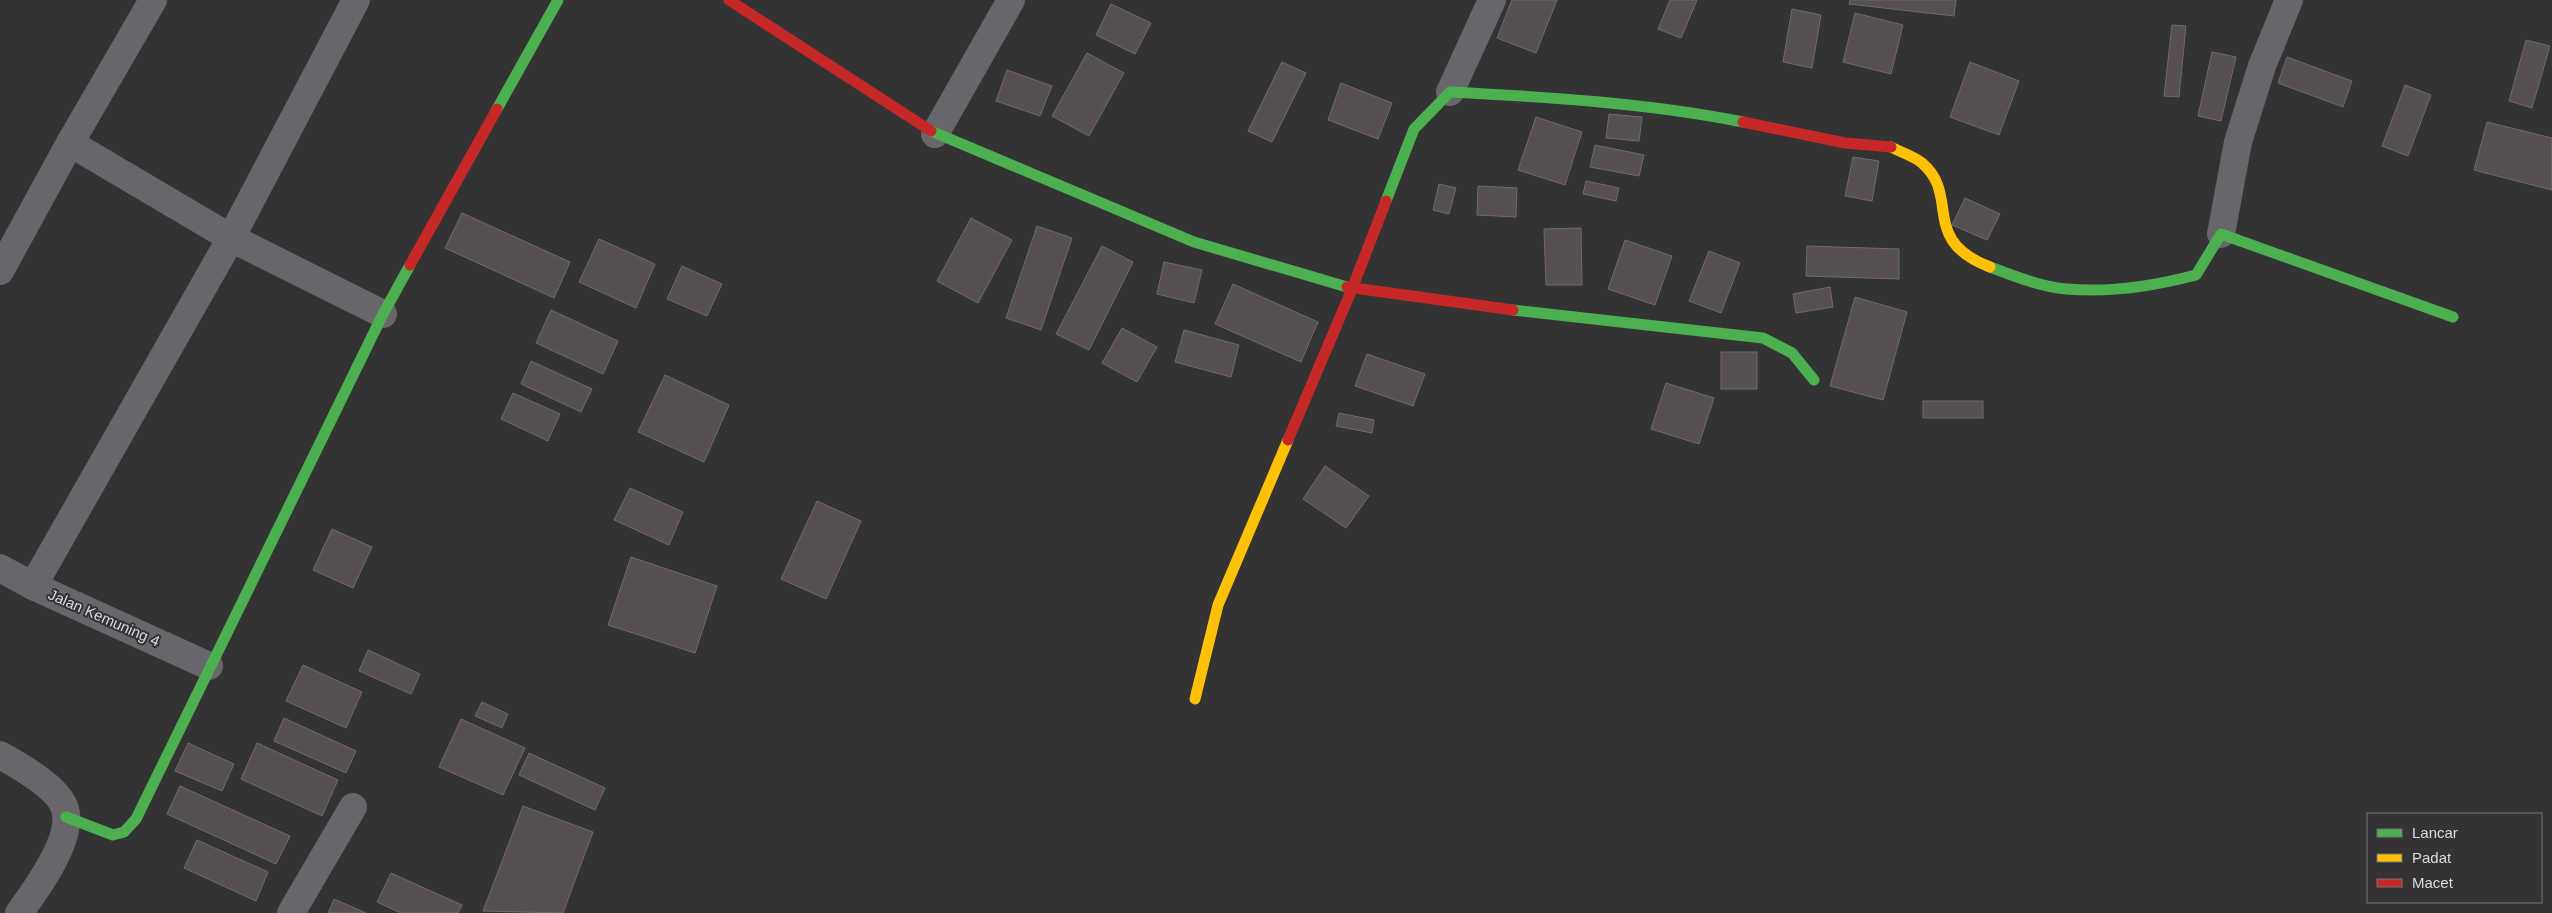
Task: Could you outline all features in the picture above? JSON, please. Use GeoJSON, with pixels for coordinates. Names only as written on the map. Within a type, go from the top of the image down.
{"type":"FeatureCollection","features":[{"type":"Feature","properties":{"kind":"street"},"geometry":{"type":"LineString","coordinates":[[0,271],[70,143],[153,0]]}},
{"type":"Feature","properties":{"kind":"street"},"geometry":{"type":"LineString","coordinates":[[33,586],[231,238],[356,0]]}},
{"type":"Feature","properties":{"kind":"street"},"geometry":{"type":"LineString","coordinates":[[66,818],[112,835],[124,832],[136,819],[209,666],[241,605],[383,314],[558,0]]}},
{"type":"Feature","properties":{"kind":"street"},"geometry":{"type":"LineString","coordinates":[[729,0],[935,134],[1194,242],[1352,289],[1542,314],[1763,338],[1792,353],[1814,380]]}},
{"type":"Feature","properties":{"kind":"street"},"geometry":{"type":"LineString","coordinates":[[935,134],[1011,0]]}},
{"type":"Feature","properties":{"kind":"street"},"geometry":{"type":"LineString","coordinates":[[1195,699],[1218,605],[1352,289],[1414,129],[1450,92],[1492,0]]}},
{"type":"Feature","properties":{"kind":"street"},"geometry":{"type":"LineString","coordinates":[[1450,92],[1542,97],[1707,115],[1845,143],[1891,147],[1922,163],[1935,181],[1942,203],[1944,224],[1954,246],[1974,261],[2019,278],[2066,289],[2121,289],[2166,283],[2196,276],[2221,234],[2238,142],[2262,66],[2289,0]]}},
{"type":"Feature","properties":{"kind":"street"},"geometry":{"type":"LineString","coordinates":[[70,143],[231,238],[383,314]]}},
{"type":"Feature","properties":{"kind":"street"},"geometry":{"type":"LineString","coordinates":[[2221,234],[2454,317]]}},
{"type":"Feature","properties":{"kind":"street","name":"Jalan Kemuning 4"},"geometry":{"type":"LineString","coordinates":[[0,568],[33,586],[209,666]]}},
{"type":"Feature","properties":{"kind":"street"},"geometry":{"type":"LineString","coordinates":[[0,756],[25,769],[50,788],[65,807],[66,818],[60,845],[35,892],[19,913]]}},
{"type":"Feature","properties":{"kind":"street"},"geometry":{"type":"LineString","coordinates":[[290,913],[353,807]]}},
{"type":"Feature","properties":{"kind":"building"},"geometry":{"type":"Polygon","coordinates":[[[1512,0],[1557,0],[1536,53],[1497,38],[1512,0]]]}},
{"type":"Feature","properties":{"kind":"building"},"geometry":{"type":"Polygon","coordinates":[[[1670,0],[1697,0],[1681,38],[1658,29],[1670,0]]]}},
{"type":"Feature","properties":{"kind":"building"},"geometry":{"type":"Polygon","coordinates":[[[1850,0],[1956,0],[1954,16],[1849,4],[1850,0]]]}},
{"type":"Feature","properties":{"kind":"building"},"geometry":{"type":"Polygon","coordinates":[[[1111,4],[1151,23],[1135,54],[1096,35],[1111,4]]]}},
{"type":"Feature","properties":{"kind":"building"},"geometry":{"type":"Polygon","coordinates":[[[1792,9],[1821,15],[1812,68],[1783,62],[1792,9]]]}},
{"type":"Feature","properties":{"kind":"building"},"geometry":{"type":"Polygon","coordinates":[[[1855,13],[1903,25],[1891,74],[1843,62],[1855,13]]]}},
{"type":"Feature","properties":{"kind":"building"},"geometry":{"type":"Polygon","coordinates":[[[2172,25],[2186,26],[2179,97],[2164,96],[2172,25]]]}},
{"type":"Feature","properties":{"kind":"building"},"geometry":{"type":"Polygon","coordinates":[[[2526,40],[2550,46],[2532,108],[2509,101],[2526,40]]]}},
{"type":"Feature","properties":{"kind":"building"},"geometry":{"type":"Polygon","coordinates":[[[2212,52],[2236,57],[2221,121],[2198,116],[2212,52]]]}},
{"type":"Feature","properties":{"kind":"building"},"geometry":{"type":"Polygon","coordinates":[[[1087,53],[1124,73],[1089,136],[1052,116],[1087,53]]]}},
{"type":"Feature","properties":{"kind":"building"},"geometry":{"type":"Polygon","coordinates":[[[2287,57],[2352,81],[2343,107],[2278,83],[2287,57]]]}},
{"type":"Feature","properties":{"kind":"building"},"geometry":{"type":"Polygon","coordinates":[[[1282,62],[1306,73],[1272,142],[1248,131],[1282,62]]]}},
{"type":"Feature","properties":{"kind":"building"},"geometry":{"type":"Polygon","coordinates":[[[1970,62],[2019,81],[1999,135],[1950,117],[1970,62]]]}},
{"type":"Feature","properties":{"kind":"building"},"geometry":{"type":"Polygon","coordinates":[[[1007,70],[1052,86],[1040,116],[996,101],[1007,70]]]}},
{"type":"Feature","properties":{"kind":"building"},"geometry":{"type":"Polygon","coordinates":[[[1341,83],[1392,103],[1378,139],[1328,120],[1341,83]]]}},
{"type":"Feature","properties":{"kind":"building"},"geometry":{"type":"Polygon","coordinates":[[[2405,85],[2431,95],[2408,156],[2382,146],[2405,85]]]}},
{"type":"Feature","properties":{"kind":"building"},"geometry":{"type":"Polygon","coordinates":[[[1609,114],[1642,117],[1639,141],[1606,138],[1609,114]]]}},
{"type":"Feature","properties":{"kind":"building"},"geometry":{"type":"Polygon","coordinates":[[[1536,117],[1582,132],[1565,185],[1518,170],[1536,117]]]}},
{"type":"Feature","properties":{"kind":"building"},"geometry":{"type":"Polygon","coordinates":[[[2487,122],[2552,138],[2552,190],[2474,170],[2487,122]]]}},
{"type":"Feature","properties":{"kind":"building"},"geometry":{"type":"Polygon","coordinates":[[[1595,145],[1644,155],[1639,176],[1590,167],[1595,145]]]}},
{"type":"Feature","properties":{"kind":"building"},"geometry":{"type":"Polygon","coordinates":[[[1853,157],[1879,161],[1872,201],[1845,196],[1853,157]]]}},
{"type":"Feature","properties":{"kind":"building"},"geometry":{"type":"Polygon","coordinates":[[[1586,181],[1619,188],[1616,201],[1583,194],[1586,181]]]}},
{"type":"Feature","properties":{"kind":"building"},"geometry":{"type":"Polygon","coordinates":[[[1439,184],[1456,188],[1449,214],[1433,210],[1439,184]]]}},
{"type":"Feature","properties":{"kind":"building"},"geometry":{"type":"Polygon","coordinates":[[[1478,186],[1517,188],[1516,217],[1477,215],[1478,186]]]}},
{"type":"Feature","properties":{"kind":"building"},"geometry":{"type":"Polygon","coordinates":[[[1965,198],[2000,214],[1987,240],[1952,225],[1965,198]]]}},
{"type":"Feature","properties":{"kind":"building"},"geometry":{"type":"Polygon","coordinates":[[[462,213],[570,262],[554,298],[445,248],[462,213]]]}},
{"type":"Feature","properties":{"kind":"building"},"geometry":{"type":"Polygon","coordinates":[[[971,218],[1012,240],[978,303],[937,281],[971,218]]]}},
{"type":"Feature","properties":{"kind":"building"},"geometry":{"type":"Polygon","coordinates":[[[1037,226],[1072,238],[1041,330],[1006,318],[1037,226]]]}},
{"type":"Feature","properties":{"kind":"building"},"geometry":{"type":"Polygon","coordinates":[[[1581,228],[1582,285],[1546,285],[1544,229],[1581,228]]]}},
{"type":"Feature","properties":{"kind":"building"},"geometry":{"type":"Polygon","coordinates":[[[599,239],[655,264],[636,308],[579,282],[599,239]]]}},
{"type":"Feature","properties":{"kind":"building"},"geometry":{"type":"Polygon","coordinates":[[[1625,240],[1672,256],[1655,305],[1608,289],[1625,240]]]}},
{"type":"Feature","properties":{"kind":"building"},"geometry":{"type":"Polygon","coordinates":[[[1102,246],[1133,262],[1089,350],[1056,334],[1102,246]]]}},
{"type":"Feature","properties":{"kind":"building"},"geometry":{"type":"Polygon","coordinates":[[[1807,246],[1899,249],[1899,279],[1806,276],[1807,246]]]}},
{"type":"Feature","properties":{"kind":"building"},"geometry":{"type":"Polygon","coordinates":[[[1709,251],[1740,263],[1721,313],[1689,301],[1709,251]]]}},
{"type":"Feature","properties":{"kind":"building"},"geometry":{"type":"Polygon","coordinates":[[[1164,262],[1202,270],[1194,303],[1157,294],[1164,262]]]}},
{"type":"Feature","properties":{"kind":"building"},"geometry":{"type":"Polygon","coordinates":[[[682,266],[722,284],[707,316],[667,299],[682,266]]]}},
{"type":"Feature","properties":{"kind":"building"},"geometry":{"type":"Polygon","coordinates":[[[1233,284],[1318,322],[1301,362],[1215,324],[1233,284]]]}},
{"type":"Feature","properties":{"kind":"building"},"geometry":{"type":"Polygon","coordinates":[[[1830,287],[1833,307],[1796,313],[1793,294],[1830,287]]]}},
{"type":"Feature","properties":{"kind":"building"},"geometry":{"type":"Polygon","coordinates":[[[1855,297],[1907,312],[1883,400],[1830,386],[1855,297]]]}},
{"type":"Feature","properties":{"kind":"building"},"geometry":{"type":"Polygon","coordinates":[[[551,310],[618,341],[603,374],[536,343],[551,310]]]}},
{"type":"Feature","properties":{"kind":"building"},"geometry":{"type":"Polygon","coordinates":[[[1122,328],[1157,347],[1137,382],[1102,363],[1122,328]]]}},
{"type":"Feature","properties":{"kind":"building"},"geometry":{"type":"Polygon","coordinates":[[[1184,330],[1239,345],[1231,377],[1175,362],[1184,330]]]}},
{"type":"Feature","properties":{"kind":"building"},"geometry":{"type":"Polygon","coordinates":[[[1721,352],[1757,352],[1757,389],[1721,389],[1721,352]]]}},
{"type":"Feature","properties":{"kind":"building"},"geometry":{"type":"Polygon","coordinates":[[[1367,354],[1425,374],[1413,406],[1355,386],[1367,354]]]}},
{"type":"Feature","properties":{"kind":"building"},"geometry":{"type":"Polygon","coordinates":[[[531,361],[592,389],[581,412],[521,384],[531,361]]]}},
{"type":"Feature","properties":{"kind":"building"},"geometry":{"type":"Polygon","coordinates":[[[665,375],[729,405],[704,462],[638,432],[665,375]]]}},
{"type":"Feature","properties":{"kind":"building"},"geometry":{"type":"Polygon","coordinates":[[[1666,383],[1714,398],[1699,444],[1651,429],[1666,383]]]}},
{"type":"Feature","properties":{"kind":"building"},"geometry":{"type":"Polygon","coordinates":[[[513,393],[560,414],[548,441],[501,419],[513,393]]]}},
{"type":"Feature","properties":{"kind":"building"},"geometry":{"type":"Polygon","coordinates":[[[1923,401],[1983,401],[1983,418],[1923,418],[1923,401]]]}},
{"type":"Feature","properties":{"kind":"building"},"geometry":{"type":"Polygon","coordinates":[[[1339,413],[1374,420],[1372,433],[1336,426],[1339,413]]]}},
{"type":"Feature","properties":{"kind":"building"},"geometry":{"type":"Polygon","coordinates":[[[1325,466],[1369,496],[1346,528],[1303,499],[1325,466]]]}},
{"type":"Feature","properties":{"kind":"building"},"geometry":{"type":"Polygon","coordinates":[[[630,488],[683,512],[669,545],[614,520],[630,488]]]}},
{"type":"Feature","properties":{"kind":"building"},"geometry":{"type":"Polygon","coordinates":[[[817,501],[861,521],[826,599],[781,579],[817,501]]]}},
{"type":"Feature","properties":{"kind":"building"},"geometry":{"type":"Polygon","coordinates":[[[332,529],[372,547],[353,588],[313,570],[332,529]]]}},
{"type":"Feature","properties":{"kind":"building"},"geometry":{"type":"Polygon","coordinates":[[[631,557],[717,586],[695,653],[608,625],[631,557]]]}},
{"type":"Feature","properties":{"kind":"building"},"geometry":{"type":"Polygon","coordinates":[[[368,650],[420,674],[411,694],[359,671],[368,650]]]}},
{"type":"Feature","properties":{"kind":"building"},"geometry":{"type":"Polygon","coordinates":[[[303,665],[362,692],[346,728],[286,701],[303,665]]]}},
{"type":"Feature","properties":{"kind":"building"},"geometry":{"type":"Polygon","coordinates":[[[482,702],[508,714],[502,728],[475,716],[482,702]]]}},
{"type":"Feature","properties":{"kind":"building"},"geometry":{"type":"Polygon","coordinates":[[[284,718],[356,751],[346,773],[274,741],[284,718]]]}},
{"type":"Feature","properties":{"kind":"building"},"geometry":{"type":"Polygon","coordinates":[[[461,719],[525,748],[503,795],[439,767],[461,719]]]}},
{"type":"Feature","properties":{"kind":"building"},"geometry":{"type":"Polygon","coordinates":[[[188,743],[234,764],[222,791],[175,771],[188,743]]]}},
{"type":"Feature","properties":{"kind":"building"},"geometry":{"type":"Polygon","coordinates":[[[257,743],[338,780],[322,816],[241,779],[257,743]]]}},
{"type":"Feature","properties":{"kind":"building"},"geometry":{"type":"Polygon","coordinates":[[[529,753],[605,788],[595,810],[519,775],[529,753]]]}},
{"type":"Feature","properties":{"kind":"building"},"geometry":{"type":"Polygon","coordinates":[[[180,786],[290,836],[276,864],[167,814],[180,786]]]}},
{"type":"Feature","properties":{"kind":"building"},"geometry":{"type":"Polygon","coordinates":[[[523,806],[593,832],[563,913],[483,911],[523,806]]]}},
{"type":"Feature","properties":{"kind":"building"},"geometry":{"type":"Polygon","coordinates":[[[197,840],[268,872],[256,901],[184,868],[197,840]]]}},
{"type":"Feature","properties":{"kind":"building"},"geometry":{"type":"Polygon","coordinates":[[[391,873],[462,905],[458,913],[401,913],[377,902],[391,873]]]}},
{"type":"Feature","properties":{"kind":"building"},"geometry":{"type":"Polygon","coordinates":[[[334,899],[366,913],[328,913],[334,899]]]}},
{"type":"Feature","properties":{"kind":"traffic: fast"},"geometry":{"type":"LineString","coordinates":[[497,109],[558,0]]}},
{"type":"Feature","properties":{"kind":"traffic: fast"},"geometry":{"type":"LineString","coordinates":[[1386,201],[1414,129],[1450,92],[1634,105],[1743,122]]}},
{"type":"Feature","properties":{"kind":"traffic: fast"},"geometry":{"type":"LineString","coordinates":[[931,131],[1194,242],[1347,287]]}},
{"type":"Feature","properties":{"kind":"traffic: fast"},"geometry":{"type":"LineString","coordinates":[[1990,267],[2038,284],[2057,288],[2099,290],[2148,285],[2196,275],[2221,234],[2453,317]]}},
{"type":"Feature","properties":{"kind":"traffic: fast"},"geometry":{"type":"LineString","coordinates":[[66,817],[113,835],[124,832],[136,819],[383,314],[410,265]]}},
{"type":"Feature","properties":{"kind":"traffic: fast"},"geometry":{"type":"LineString","coordinates":[[1513,310],[1763,338],[1792,353],[1814,380]]}},
{"type":"Feature","properties":{"kind":"traffic: slow"},"geometry":{"type":"LineString","coordinates":[[1891,147],[1922,163],[1933,176],[1939,189],[1948,231],[1955,244],[1968,256],[1990,267]]}},
{"type":"Feature","properties":{"kind":"traffic: slow"},"geometry":{"type":"LineString","coordinates":[[1195,699],[1218,605],[1288,440]]}},
{"type":"Feature","properties":{"kind":"traffic: jam"},"geometry":{"type":"LineString","coordinates":[[729,0],[931,131]]}},
{"type":"Feature","properties":{"kind":"traffic: jam"},"geometry":{"type":"LineString","coordinates":[[410,265],[497,109]]}},
{"type":"Feature","properties":{"kind":"traffic: jam"},"geometry":{"type":"LineString","coordinates":[[1743,122],[1845,143],[1891,147]]}},
{"type":"Feature","properties":{"kind":"traffic: jam"},"geometry":{"type":"LineString","coordinates":[[1288,440],[1352,289],[1386,201]]}},
{"type":"Feature","properties":{"kind":"traffic: jam"},"geometry":{"type":"LineString","coordinates":[[1347,287],[1513,310]]}}]}
